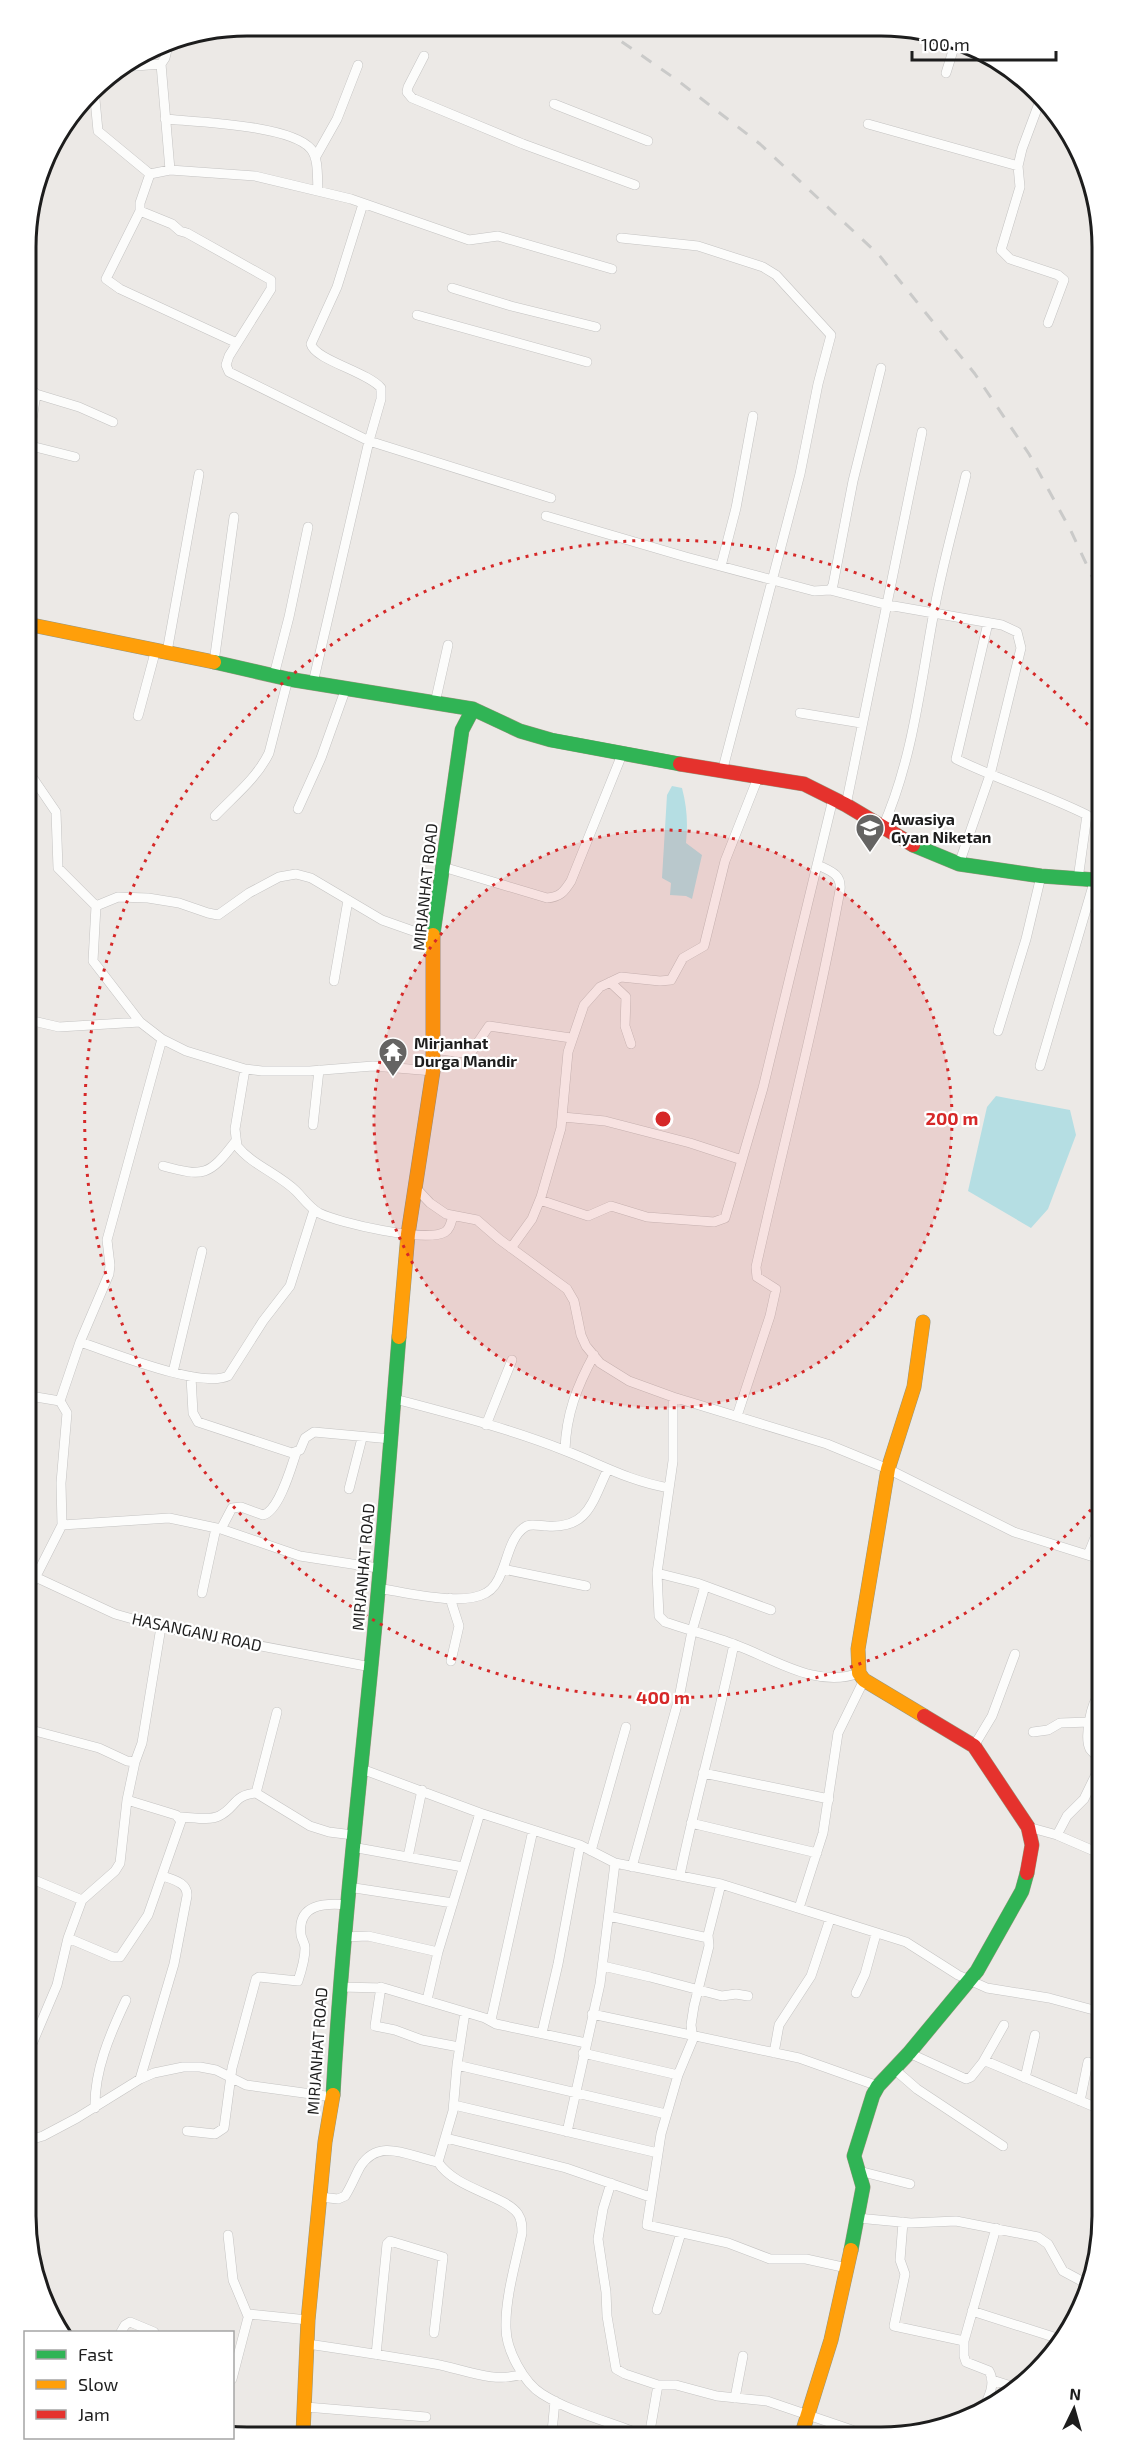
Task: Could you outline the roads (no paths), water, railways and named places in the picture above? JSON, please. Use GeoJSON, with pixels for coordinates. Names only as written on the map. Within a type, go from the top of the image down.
{"type":"FeatureCollection","features":[{"type":"Feature","properties":{"kind":"main road"},"geometry":{"type":"LineString","coordinates":[[36,626],[288,679],[473,709],[520,731],[551,740],[804,784],[846,805],[908,843],[959,864],[1041,876],[1092,880]]}},
{"type":"Feature","properties":{"kind":"main road","name":"MIRJANHAT ROAD"},"geometry":{"type":"LineString","coordinates":[[304,2427],[308,2320],[333,2097],[339,1987],[348,1905],[358,1768],[371,1667],[408,1234],[433,1071],[433,938],[462,730],[473,709]]}},
{"type":"Feature","properties":{"kind":"main road"},"geometry":{"type":"LineString","coordinates":[[804,2427],[830,2351],[864,2182],[855,2165],[854,2156],[878,2086],[909,2053],[982,1963],[1022,1891],[1031,1857],[1032,1845],[1028,1827],[974,1746],[862,1676],[858,1649],[888,1469],[914,1387],[923,1322]]}},
{"type":"Feature","properties":{"kind":"street"},"geometry":{"type":"LineString","coordinates":[[946,73],[954,49]]}},
{"type":"Feature","properties":{"kind":"street"},"geometry":{"type":"LineString","coordinates":[[166,52],[160,64],[170,170]]}},
{"type":"Feature","properties":{"kind":"street"},"geometry":{"type":"LineString","coordinates":[[424,56],[408,87],[408,95],[412,98],[523,144],[635,185]]}},
{"type":"Feature","properties":{"kind":"street"},"geometry":{"type":"LineString","coordinates":[[140,66],[160,64]]}},
{"type":"Feature","properties":{"kind":"street"},"geometry":{"type":"LineString","coordinates":[[315,158],[337,119],[358,65]]}},
{"type":"Feature","properties":{"kind":"street"},"geometry":{"type":"LineString","coordinates":[[95,101],[98,131],[150,174]]}},
{"type":"Feature","properties":{"kind":"street"},"geometry":{"type":"LineString","coordinates":[[554,104],[648,141]]}},
{"type":"Feature","properties":{"kind":"street"},"geometry":{"type":"LineString","coordinates":[[1038,106],[1018,166],[1020,187],[1001,250],[1010,259],[1058,275],[1064,280],[1048,323]]}},
{"type":"Feature","properties":{"kind":"street"},"geometry":{"type":"LineString","coordinates":[[165,119],[275,132],[304,144],[312,150],[315,158],[318,190]]}},
{"type":"Feature","properties":{"kind":"street"},"geometry":{"type":"LineString","coordinates":[[868,124],[1018,166]]}},
{"type":"Feature","properties":{"kind":"street"},"geometry":{"type":"LineString","coordinates":[[150,174],[170,170],[255,176],[318,190],[469,240],[498,236],[612,269]]}},
{"type":"Feature","properties":{"kind":"street"},"geometry":{"type":"LineString","coordinates":[[150,174],[140,203],[140,211],[106,279],[120,289],[237,343]]}},
{"type":"Feature","properties":{"kind":"street"},"geometry":{"type":"LineString","coordinates":[[313,683],[369,441],[381,399],[381,388],[345,366],[317,354],[311,344],[337,287],[363,204]]}},
{"type":"Feature","properties":{"kind":"street"},"geometry":{"type":"LineString","coordinates":[[140,211],[172,225],[269,277],[272,284],[271,289],[226,361],[229,372],[369,441],[551,498]]}},
{"type":"Feature","properties":{"kind":"street"},"geometry":{"type":"LineString","coordinates":[[621,238],[698,246],[763,267],[776,275],[830,332],[831,340],[822,365],[800,474],[774,580],[722,771]]}},
{"type":"Feature","properties":{"kind":"street"},"geometry":{"type":"LineString","coordinates":[[452,288],[511,306],[596,327]]}},
{"type":"Feature","properties":{"kind":"street"},"geometry":{"type":"LineString","coordinates":[[417,315],[586,362]]}},
{"type":"Feature","properties":{"kind":"street"},"geometry":{"type":"LineString","coordinates":[[830,590],[833,585],[853,482],[880,368]]}},
{"type":"Feature","properties":{"kind":"street"},"geometry":{"type":"LineString","coordinates":[[36,394],[79,407],[113,422]]}},
{"type":"Feature","properties":{"kind":"street"},"geometry":{"type":"LineString","coordinates":[[721,566],[736,508],[753,416]]}},
{"type":"Feature","properties":{"kind":"street"},"geometry":{"type":"LineString","coordinates":[[846,805],[922,432]]}},
{"type":"Feature","properties":{"kind":"street"},"geometry":{"type":"LineString","coordinates":[[36,447],[75,457]]}},
{"type":"Feature","properties":{"kind":"street"},"geometry":{"type":"LineString","coordinates":[[138,716],[162,651],[199,474]]}},
{"type":"Feature","properties":{"kind":"street"},"geometry":{"type":"LineString","coordinates":[[882,829],[894,802],[908,749],[933,613],[966,475]]}},
{"type":"Feature","properties":{"kind":"street"},"geometry":{"type":"LineString","coordinates":[[546,516],[814,591],[830,590],[888,605],[1011,627],[1017,632],[1021,648],[990,775],[959,864]]}},
{"type":"Feature","properties":{"kind":"street"},"geometry":{"type":"LineString","coordinates":[[214,662],[234,517]]}},
{"type":"Feature","properties":{"kind":"street"},"geometry":{"type":"LineString","coordinates":[[274,675],[308,527]]}},
{"type":"Feature","properties":{"kind":"street"},"geometry":{"type":"LineString","coordinates":[[988,623],[956,759],[990,775],[1056,800],[1087,816],[1078,879]]}},
{"type":"Feature","properties":{"kind":"street"},"geometry":{"type":"LineString","coordinates":[[435,703],[448,645]]}},
{"type":"Feature","properties":{"kind":"street"},"geometry":{"type":"LineString","coordinates":[[215,816],[264,764],[288,679]]}},
{"type":"Feature","properties":{"kind":"street"},"geometry":{"type":"LineString","coordinates":[[298,809],[321,758],[346,688]]}},
{"type":"Feature","properties":{"kind":"street"},"geometry":{"type":"LineString","coordinates":[[800,712],[861,723]]}},
{"type":"Feature","properties":{"kind":"street"},"geometry":{"type":"LineString","coordinates":[[444,867],[547,898],[557,897],[571,882],[623,752]]}},
{"type":"Feature","properties":{"kind":"street"},"geometry":{"type":"LineString","coordinates":[[511,1248],[532,1219],[540,1200],[562,1117],[562,1097],[571,1038],[584,1005],[593,993],[621,977],[631,976],[668,981],[674,977],[683,958],[704,946],[725,861],[759,775]]}},
{"type":"Feature","properties":{"kind":"street"},"geometry":{"type":"LineString","coordinates":[[36,783],[56,812],[58,868],[96,906],[93,961],[140,1022],[162,1039],[186,1051],[245,1069],[278,1072],[373,1066],[433,1071]]}},
{"type":"Feature","properties":{"kind":"street"},"geometry":{"type":"LineString","coordinates":[[540,1200],[588,1216],[611,1206],[637,1215],[714,1222],[725,1218],[763,1088],[833,799]]}},
{"type":"Feature","properties":{"kind":"street"},"geometry":{"type":"LineString","coordinates":[[737,1416],[770,1316],[776,1289],[757,1277],[756,1267],[793,1102],[808,1049],[840,890],[841,882],[837,875],[818,865]]}},
{"type":"Feature","properties":{"kind":"street"},"geometry":{"type":"LineString","coordinates":[[96,906],[118,897],[148,898],[179,903],[218,915],[249,893],[279,877],[296,874],[311,878],[397,927],[433,938]]}},
{"type":"Feature","properties":{"kind":"street"},"geometry":{"type":"LineString","coordinates":[[998,1031],[1026,939],[1041,876]]}},
{"type":"Feature","properties":{"kind":"street"},"geometry":{"type":"LineString","coordinates":[[1040,1066],[1092,893]]}},
{"type":"Feature","properties":{"kind":"street"},"geometry":{"type":"LineString","coordinates":[[334,981],[348,900]]}},
{"type":"Feature","properties":{"kind":"street"},"geometry":{"type":"LineString","coordinates":[[610,982],[626,997],[625,1026],[631,1044]]}},
{"type":"Feature","properties":{"kind":"street"},"geometry":{"type":"LineString","coordinates":[[36,1022],[59,1027],[140,1022]]}},
{"type":"Feature","properties":{"kind":"street"},"geometry":{"type":"LineString","coordinates":[[433,1049],[470,1054],[489,1026],[571,1038]]}},
{"type":"Feature","properties":{"kind":"street"},"geometry":{"type":"LineString","coordinates":[[36,1573],[62,1525],[61,1483],[67,1413],[60,1401],[80,1342],[109,1274],[107,1240],[162,1039]]}},
{"type":"Feature","properties":{"kind":"street"},"geometry":{"type":"LineString","coordinates":[[245,1069],[235,1142],[240,1150],[280,1177],[314,1210],[372,1229],[408,1234],[442,1233],[449,1228],[453,1216]]}},
{"type":"Feature","properties":{"kind":"street"},"geometry":{"type":"LineString","coordinates":[[313,1125],[319,1070]]}},
{"type":"Feature","properties":{"kind":"street"},"geometry":{"type":"LineString","coordinates":[[562,1117],[605,1121],[690,1143],[742,1160]]}},
{"type":"Feature","properties":{"kind":"street"},"geometry":{"type":"LineString","coordinates":[[164,1166],[191,1174],[202,1173],[216,1165],[235,1142]]}},
{"type":"Feature","properties":{"kind":"street"},"geometry":{"type":"LineString","coordinates":[[414,1186],[441,1211],[453,1216],[477,1220],[567,1289],[574,1301],[581,1335],[594,1355],[600,1363],[629,1381],[673,1397],[806,1436],[888,1469],[1014,1532],[1092,1556]]}},
{"type":"Feature","properties":{"kind":"street"},"geometry":{"type":"LineString","coordinates":[[80,1342],[191,1377],[218,1379],[231,1374],[264,1321],[290,1286],[314,1210]]}},
{"type":"Feature","properties":{"kind":"street"},"geometry":{"type":"LineString","coordinates":[[173,1372],[202,1251]]}},
{"type":"Feature","properties":{"kind":"street"},"geometry":{"type":"LineString","coordinates":[[565,1450],[566,1428],[571,1405],[580,1381],[594,1355]]}},
{"type":"Feature","properties":{"kind":"street"},"geometry":{"type":"LineString","coordinates":[[486,1425],[512,1360]]}},
{"type":"Feature","properties":{"kind":"street"},"geometry":{"type":"LineString","coordinates":[[191,1377],[193,1413],[198,1422],[296,1453]]}},
{"type":"Feature","properties":{"kind":"street"},"geometry":{"type":"LineString","coordinates":[[36,1397],[60,1401]]}},
{"type":"Feature","properties":{"kind":"street"},"geometry":{"type":"LineString","coordinates":[[673,1397],[673,1461],[657,1573],[659,1616],[665,1622],[734,1644],[787,1668],[839,1678],[862,1676],[838,1733],[829,1799],[817,1852],[800,1908]]}},
{"type":"Feature","properties":{"kind":"street"},"geometry":{"type":"LineString","coordinates":[[395,1399],[565,1450],[635,1481],[669,1488]]}},
{"type":"Feature","properties":{"kind":"street"},"geometry":{"type":"LineString","coordinates":[[202,1593],[218,1529],[232,1508],[241,1507],[263,1515],[271,1512],[287,1480],[296,1453],[300,1450],[305,1438],[314,1432],[391,1439]]}},
{"type":"Feature","properties":{"kind":"street"},"geometry":{"type":"LineString","coordinates":[[349,1489],[362,1438]]}},
{"type":"Feature","properties":{"kind":"street"},"geometry":{"type":"LineString","coordinates":[[377,1588],[450,1599],[488,1593],[503,1569],[512,1544],[526,1526],[567,1527],[576,1522],[589,1509],[608,1469]]}},
{"type":"Feature","properties":{"kind":"street"},"geometry":{"type":"LineString","coordinates":[[62,1525],[159,1518],[218,1529],[300,1556],[378,1568]]}},
{"type":"Feature","properties":{"kind":"street"},"geometry":{"type":"LineString","coordinates":[[1088,1555],[1092,1545]]}},
{"type":"Feature","properties":{"kind":"street"},"geometry":{"type":"LineString","coordinates":[[503,1569],[586,1586]]}},
{"type":"Feature","properties":{"kind":"street"},"geometry":{"type":"LineString","coordinates":[[657,1573],[705,1586],[771,1610]]}},
{"type":"Feature","properties":{"kind":"street","name":"HASANGANJ ROAD"},"geometry":{"type":"LineString","coordinates":[[36,1580],[116,1614],[161,1627],[371,1667]]}},
{"type":"Feature","properties":{"kind":"street"},"geometry":{"type":"LineString","coordinates":[[632,1867],[679,1698],[692,1631],[705,1586]]}},
{"type":"Feature","properties":{"kind":"street"},"geometry":{"type":"LineString","coordinates":[[450,1599],[459,1626],[451,1661]]}},
{"type":"Feature","properties":{"kind":"street"},"geometry":{"type":"LineString","coordinates":[[36,2035],[57,1985],[68,1938],[82,1900],[115,1871],[120,1863],[127,1800],[135,1762],[142,1743],[161,1627]]}},
{"type":"Feature","properties":{"kind":"street"},"geometry":{"type":"LineString","coordinates":[[680,1875],[703,1773],[718,1722],[734,1644]]}},
{"type":"Feature","properties":{"kind":"street"},"geometry":{"type":"LineString","coordinates":[[974,1746],[992,1716],[1015,1654]]}},
{"type":"Feature","properties":{"kind":"street"},"geometry":{"type":"LineString","coordinates":[[1092,1711],[1089,1746],[1092,1750]]}},
{"type":"Feature","properties":{"kind":"street"},"geometry":{"type":"LineString","coordinates":[[256,1793],[277,1712]]}},
{"type":"Feature","properties":{"kind":"street"},"geometry":{"type":"LineString","coordinates":[[1033,1732],[1048,1730],[1060,1723],[1090,1722]]}},
{"type":"Feature","properties":{"kind":"street"},"geometry":{"type":"LineString","coordinates":[[591,1851],[626,1727]]}},
{"type":"Feature","properties":{"kind":"street"},"geometry":{"type":"LineString","coordinates":[[36,1731],[99,1748],[127,1761],[135,1762]]}},
{"type":"Feature","properties":{"kind":"street"},"geometry":{"type":"LineString","coordinates":[[358,1768],[480,1813],[580,1845],[615,1863],[721,1884],[913,1946],[968,1980],[995,1990],[1049,1998],[1092,2010]]}},
{"type":"Feature","properties":{"kind":"street"},"geometry":{"type":"LineString","coordinates":[[703,1773],[829,1799]]}},
{"type":"Feature","properties":{"kind":"street"},"geometry":{"type":"LineString","coordinates":[[1057,1835],[1067,1816],[1084,1799],[1092,1782]]}},
{"type":"Feature","properties":{"kind":"street"},"geometry":{"type":"LineString","coordinates":[[408,1857],[422,1790]]}},
{"type":"Feature","properties":{"kind":"street"},"geometry":{"type":"LineString","coordinates":[[127,1800],[180,1817],[215,1818],[223,1814],[242,1796],[256,1793],[310,1826],[408,1857],[463,1867]]}},
{"type":"Feature","properties":{"kind":"street"},"geometry":{"type":"LineString","coordinates":[[427,2000],[438,1952],[480,1813]]}},
{"type":"Feature","properties":{"kind":"street"},"geometry":{"type":"LineString","coordinates":[[68,1938],[113,1957],[120,1957],[148,1915],[181,1821],[180,1817]]}},
{"type":"Feature","properties":{"kind":"street"},"geometry":{"type":"LineString","coordinates":[[691,1823],[817,1852]]}},
{"type":"Feature","properties":{"kind":"street"},"geometry":{"type":"LineString","coordinates":[[1028,1827],[1057,1835],[1092,1850]]}},
{"type":"Feature","properties":{"kind":"street"},"geometry":{"type":"LineString","coordinates":[[490,2020],[533,1830]]}},
{"type":"Feature","properties":{"kind":"street"},"geometry":{"type":"LineString","coordinates":[[542,2033],[558,1964],[580,1845]]}},
{"type":"Feature","properties":{"kind":"street"},"geometry":{"type":"LineString","coordinates":[[567,2132],[603,1966],[615,1863]]}},
{"type":"Feature","properties":{"kind":"street"},"geometry":{"type":"LineString","coordinates":[[140,2079],[174,1964],[188,1892],[184,1885],[163,1876]]}},
{"type":"Feature","properties":{"kind":"street"},"geometry":{"type":"LineString","coordinates":[[36,1881],[82,1900]]}},
{"type":"Feature","properties":{"kind":"street"},"geometry":{"type":"LineString","coordinates":[[721,1884],[708,1938],[709,1946],[697,1991],[691,2025],[693,2035],[666,2114],[647,2225],[728,2243],[771,2259],[806,2259],[847,2268]]}},
{"type":"Feature","properties":{"kind":"street"},"geometry":{"type":"LineString","coordinates":[[348,1887],[453,1904]]}},
{"type":"Feature","properties":{"kind":"street"},"geometry":{"type":"LineString","coordinates":[[187,2131],[215,2134],[220,2132],[225,2122],[231,2078],[256,1979],[259,1977],[298,1981],[305,1949],[301,1936],[303,1918],[321,1904],[348,1905]]}},
{"type":"Feature","properties":{"kind":"street"},"geometry":{"type":"LineString","coordinates":[[609,1916],[708,1938]]}},
{"type":"Feature","properties":{"kind":"street"},"geometry":{"type":"LineString","coordinates":[[774,2053],[779,2025],[811,1976],[830,1919]]}},
{"type":"Feature","properties":{"kind":"street"},"geometry":{"type":"LineString","coordinates":[[856,1993],[865,1974],[876,1934]]}},
{"type":"Feature","properties":{"kind":"street"},"geometry":{"type":"LineString","coordinates":[[344,1937],[368,1936],[438,1952]]}},
{"type":"Feature","properties":{"kind":"street"},"geometry":{"type":"LineString","coordinates":[[603,1966],[656,1978],[697,1991],[726,1997],[736,1994],[748,1996]]}},
{"type":"Feature","properties":{"kind":"street"},"geometry":{"type":"LineString","coordinates":[[339,1987],[381,1988],[542,2033],[678,2075]]}},
{"type":"Feature","properties":{"kind":"street"},"geometry":{"type":"LineString","coordinates":[[381,1988],[375,2026],[422,2040],[459,2046]]}},
{"type":"Feature","properties":{"kind":"street"},"geometry":{"type":"LineString","coordinates":[[95,2108],[96,2087],[108,2043],[126,2000]]}},
{"type":"Feature","properties":{"kind":"street"},"geometry":{"type":"LineString","coordinates":[[438,2162],[454,2105],[459,2046],[465,2012]]}},
{"type":"Feature","properties":{"kind":"street"},"geometry":{"type":"LineString","coordinates":[[592,2014],[814,2062],[878,2086]]}},
{"type":"Feature","properties":{"kind":"street"},"geometry":{"type":"LineString","coordinates":[[909,2053],[966,2079],[971,2077],[983,2062],[1004,2025]]}},
{"type":"Feature","properties":{"kind":"street"},"geometry":{"type":"LineString","coordinates":[[1025,2078],[1035,2035]]}},
{"type":"Feature","properties":{"kind":"street"},"geometry":{"type":"LineString","coordinates":[[983,2062],[988,2062],[1092,2106]]}},
{"type":"Feature","properties":{"kind":"street"},"geometry":{"type":"LineString","coordinates":[[1080,2101],[1088,2062]]}},
{"type":"Feature","properties":{"kind":"street"},"geometry":{"type":"LineString","coordinates":[[457,2065],[666,2114]]}},
{"type":"Feature","properties":{"kind":"street"},"geometry":{"type":"LineString","coordinates":[[36,2138],[95,2108],[140,2079],[163,2070],[192,2066],[216,2070],[246,2085],[333,2097]]}},
{"type":"Feature","properties":{"kind":"street"},"geometry":{"type":"LineString","coordinates":[[894,2069],[917,2089],[1004,2146]]}},
{"type":"Feature","properties":{"kind":"street"},"geometry":{"type":"LineString","coordinates":[[454,2105],[658,2152]]}},
{"type":"Feature","properties":{"kind":"street"},"geometry":{"type":"LineString","coordinates":[[446,2138],[566,2168],[650,2197]]}},
{"type":"Feature","properties":{"kind":"street"},"geometry":{"type":"LineString","coordinates":[[320,2197],[338,2199],[345,2196],[361,2165],[376,2151],[390,2150],[438,2162],[468,2187],[513,2208],[521,2221],[522,2232],[506,2330],[522,2374],[541,2393],[555,2401],[622,2427]]}},
{"type":"Feature","properties":{"kind":"street"},"geometry":{"type":"LineString","coordinates":[[859,2171],[910,2184]]}},
{"type":"Feature","properties":{"kind":"street"},"geometry":{"type":"LineString","coordinates":[[611,2183],[598,2239],[615,2366],[622,2373],[658,2385],[676,2385],[709,2395],[766,2401],[843,2427]]}},
{"type":"Feature","properties":{"kind":"street"},"geometry":{"type":"LineString","coordinates":[[857,2218],[903,2222],[956,2221],[1026,2234],[1044,2240],[1063,2271],[1082,2281]]}},
{"type":"Feature","properties":{"kind":"street"},"geometry":{"type":"LineString","coordinates":[[903,2222],[900,2260],[905,2274],[894,2326],[964,2341]]}},
{"type":"Feature","properties":{"kind":"street"},"geometry":{"type":"LineString","coordinates":[[988,2398],[992,2380],[988,2371],[964,2359],[964,2341],[996,2228]]}},
{"type":"Feature","properties":{"kind":"street"},"geometry":{"type":"LineString","coordinates":[[657,2310],[681,2233]]}},
{"type":"Feature","properties":{"kind":"street"},"geometry":{"type":"LineString","coordinates":[[228,2235],[233,2280],[248,2316],[235,2356]]}},
{"type":"Feature","properties":{"kind":"street"},"geometry":{"type":"LineString","coordinates":[[376,2355],[387,2244],[390,2241],[443,2257],[434,2333]]}},
{"type":"Feature","properties":{"kind":"street"},"geometry":{"type":"LineString","coordinates":[[972,2311],[1053,2337]]}},
{"type":"Feature","properties":{"kind":"street"},"geometry":{"type":"LineString","coordinates":[[248,2316],[251,2314],[308,2320]]}},
{"type":"Feature","properties":{"kind":"street"},"geometry":{"type":"LineString","coordinates":[[123,2331],[127,2323],[133,2322],[152,2331]]}},
{"type":"Feature","properties":{"kind":"street"},"geometry":{"type":"LineString","coordinates":[[308,2344],[439,2365],[474,2375],[514,2376],[522,2374]]}},
{"type":"Feature","properties":{"kind":"street"},"geometry":{"type":"LineString","coordinates":[[735,2398],[743,2356]]}},
{"type":"Feature","properties":{"kind":"street"},"geometry":{"type":"LineString","coordinates":[[992,2380],[1007,2385]]}},
{"type":"Feature","properties":{"kind":"street"},"geometry":{"type":"LineString","coordinates":[[651,2427],[658,2385]]}},
{"type":"Feature","properties":{"kind":"street"},"geometry":{"type":"LineString","coordinates":[[552,2427],[555,2401]]}},
{"type":"Feature","properties":{"kind":"street"},"geometry":{"type":"LineString","coordinates":[[306,2407],[426,2417]]}},
{"type":"Feature","properties":{"kind":"water"},"geometry":{"type":"Polygon","coordinates":[[[672,786],[682,788],[687,815],[686,843],[702,855],[692,899],[686,896],[670,895],[671,883],[662,878],[667,795],[672,786]]]}},
{"type":"Feature","properties":{"kind":"water"},"geometry":{"type":"Polygon","coordinates":[[[996,1096],[1070,1110],[1076,1135],[1048,1209],[1031,1228],[968,1191],[987,1107],[996,1096]]]}},
{"type":"Feature","properties":{"kind":"railway"},"geometry":{"type":"LineString","coordinates":[[614,36],[677,80],[760,144],[879,255],[975,374],[1029,454],[1071,531],[1092,576]]}},
{"type":"Feature","properties":{"kind":"place","name":"Awasiya Gyan Niketan"},"geometry":{"type":"Point","coordinates":[870,854]}},
{"type":"Feature","properties":{"kind":"place","name":"Mirjanhat Durga Mandir"},"geometry":{"type":"Point","coordinates":[393,1078]}}]}
